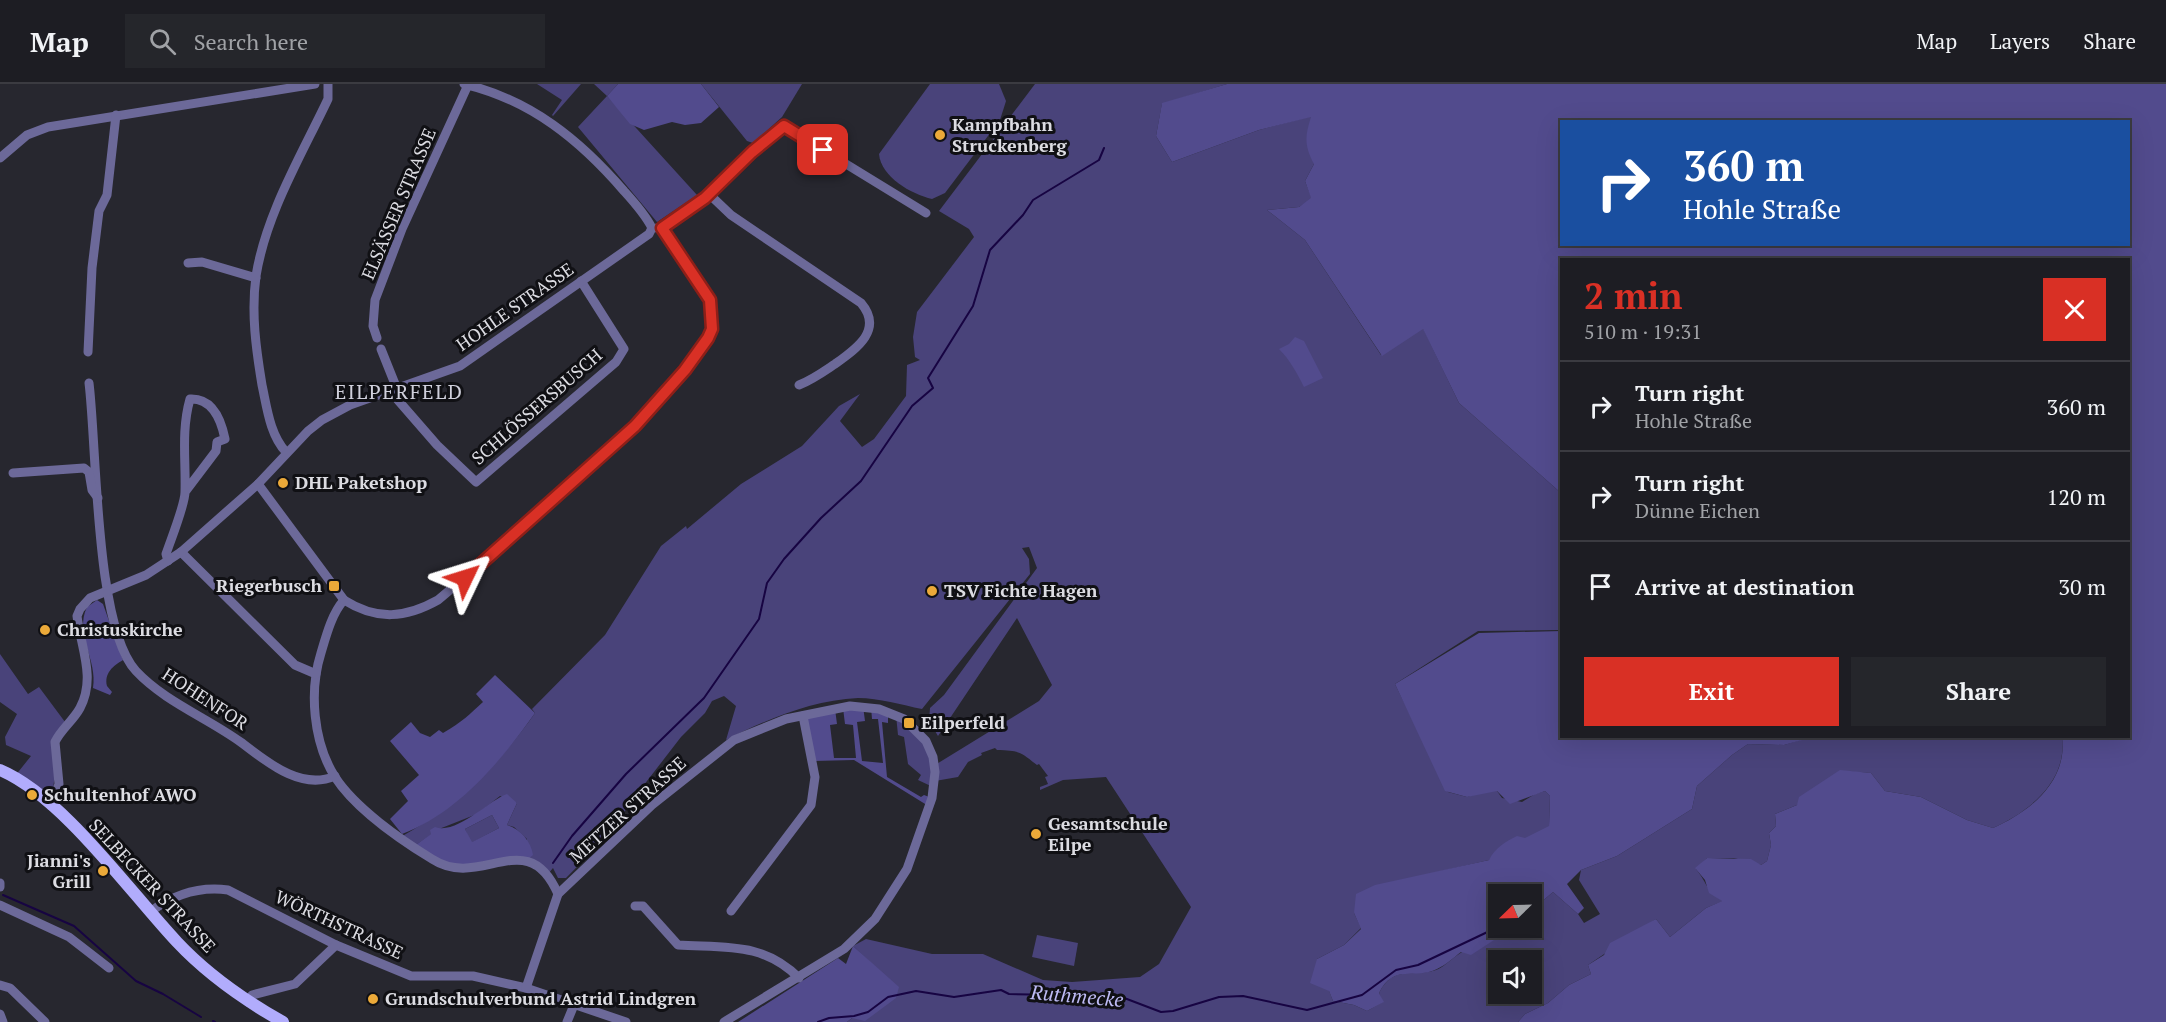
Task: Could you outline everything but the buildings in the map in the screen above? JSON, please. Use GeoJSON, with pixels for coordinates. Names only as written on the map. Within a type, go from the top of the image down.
{"type":"FeatureCollection","features":[{"type":"Feature","properties":{"kind":"main road","name":"SELBECKER STRASSE"},"geometry":{"type":"LineString","coordinates":[[0,770],[33,788],[111,867],[150,912],[210,974],[248,1002],[283,1022]]}},
{"type":"Feature","properties":{"kind":"street"},"geometry":{"type":"LineString","coordinates":[[0,158],[14,144],[48,127],[315,84]]}},
{"type":"Feature","properties":{"kind":"street"},"geometry":{"type":"LineString","coordinates":[[286,452],[277,441],[256,354],[254,333],[256,278],[272,220],[328,99],[328,84]]}},
{"type":"Feature","properties":{"kind":"street"},"geometry":{"type":"LineString","coordinates":[[258,484],[345,600],[382,616],[416,612],[438,600],[572,484],[660,399],[702,348],[712,329],[710,300],[657,228],[603,166],[573,138],[540,114],[466,84]]}},
{"type":"Feature","properties":{"kind":"street","name":"ELSÄSSER STRASSE"},"geometry":{"type":"LineString","coordinates":[[377,338],[373,326],[375,300],[402,229],[466,84]]}},
{"type":"Feature","properties":{"kind":"street"},"geometry":{"type":"LineString","coordinates":[[88,352],[99,211],[106,195],[116,115]]}},
{"type":"Feature","properties":{"kind":"street","name":"HOHLE STRASSE"},"geometry":{"type":"LineString","coordinates":[[51,806],[59,784],[55,742],[81,706],[88,681],[78,613],[90,598],[146,575],[181,552],[258,484],[286,452],[322,420],[350,405],[447,372],[478,355],[657,228],[709,194],[752,152],[784,126],[926,213]]}},
{"type":"Feature","properties":{"kind":"street"},"geometry":{"type":"LineString","coordinates":[[709,194],[731,215],[861,303],[870,319],[870,331],[861,345],[809,381],[799,385]]}},
{"type":"Feature","properties":{"kind":"street"},"geometry":{"type":"LineString","coordinates":[[188,263],[202,262],[256,278]]}},
{"type":"Feature","properties":{"kind":"street","name":"SCHLÖSSERSBUSCH"},"geometry":{"type":"LineString","coordinates":[[393,390],[437,445],[476,482],[616,362],[624,349],[581,281]]}},
{"type":"Feature","properties":{"kind":"street"},"geometry":{"type":"LineString","coordinates":[[381,349],[393,390]]}},
{"type":"Feature","properties":{"kind":"street"},"geometry":{"type":"LineString","coordinates":[[89,383],[98,498]]}},
{"type":"Feature","properties":{"kind":"street"},"geometry":{"type":"LineString","coordinates":[[168,561],[166,554],[185,492],[183,450],[185,416],[190,399],[201,399],[211,405],[222,425],[225,439],[217,442],[216,451],[185,492]]}},
{"type":"Feature","properties":{"kind":"street"},"geometry":{"type":"LineString","coordinates":[[13,472],[84,468],[89,472],[92,490],[98,498]]}},
{"type":"Feature","properties":{"kind":"street","name":"HOHENFOR"},"geometry":{"type":"LineString","coordinates":[[98,498],[107,591],[121,646],[134,669],[143,678],[283,770],[312,781],[324,781],[335,776]]}},
{"type":"Feature","properties":{"kind":"street"},"geometry":{"type":"LineString","coordinates":[[181,552],[295,665],[316,674]]}},
{"type":"Feature","properties":{"kind":"street"},"geometry":{"type":"LineString","coordinates":[[345,600],[337,607],[316,674],[315,694],[319,735],[335,776],[347,792],[399,838],[432,860],[450,866],[471,867],[527,860],[540,866],[558,894]]}},
{"type":"Feature","properties":{"kind":"street"},"geometry":{"type":"LineString","coordinates":[[724,1022],[844,949],[875,919],[907,869],[932,798],[935,772],[930,749],[921,733],[904,719],[888,711],[867,706],[850,706],[803,716],[815,777],[811,805],[731,911]]}},
{"type":"Feature","properties":{"kind":"street","name":"METZER STRASSE"},"geometry":{"type":"LineString","coordinates":[[526,988],[558,894],[652,805],[734,740],[786,720],[803,716]]}},
{"type":"Feature","properties":{"kind":"street","name":"WÖRTHSTRASSE"},"geometry":{"type":"LineString","coordinates":[[150,912],[176,895],[219,889],[228,890],[336,945],[411,976],[472,976],[526,988],[626,1022]]}},
{"type":"Feature","properties":{"kind":"street"},"geometry":{"type":"LineString","coordinates":[[0,905],[64,934],[109,968]]}},
{"type":"Feature","properties":{"kind":"street"},"geometry":{"type":"LineString","coordinates":[[635,906],[643,906],[678,945],[758,950],[790,969],[799,978]]}},
{"type":"Feature","properties":{"kind":"street"},"geometry":{"type":"LineString","coordinates":[[248,1002],[252,995],[295,984],[336,945]]}},
{"type":"Feature","properties":{"kind":"street"},"geometry":{"type":"LineString","coordinates":[[0,985],[10,988],[45,1022]]}},
{"type":"Feature","properties":{"kind":"street"},"geometry":{"type":"LineString","coordinates":[[567,1022],[574,1005]]}},
{"type":"Feature","properties":{"kind":"street"},"geometry":{"type":"LineString","coordinates":[[0,1014],[3,1022]]}},
{"type":"Feature","properties":{"kind":"shaded area"},"geometry":{"type":"Polygon","coordinates":[[[537,84],[581,84],[553,116],[562,100],[537,84]]]}},
{"type":"Feature","properties":{"kind":"shaded area"},"geometry":{"type":"Polygon","coordinates":[[[594,84],[618,84],[607,96],[594,84]]]}},
{"type":"Feature","properties":{"kind":"shaded area"},"geometry":{"type":"Polygon","coordinates":[[[618,84],[701,84],[719,107],[701,123],[685,125],[672,122],[644,130],[630,124],[607,96],[618,84]]]}},
{"type":"Feature","properties":{"kind":"shaded area"},"geometry":{"type":"Polygon","coordinates":[[[701,84],[802,84],[782,117],[753,143],[747,141],[701,84]]]}},
{"type":"Feature","properties":{"kind":"shaded area","name":"Kampfbahn Struckenberg"},"geometry":{"type":"Polygon","coordinates":[[[930,84],[999,84],[1006,101],[1000,120],[945,193],[932,199],[915,193],[898,183],[885,170],[879,154],[930,84]]]}},
{"type":"Feature","properties":{"kind":"shaded area"},"geometry":{"type":"Polygon","coordinates":[[[1035,84],[1227,84],[1162,104],[1156,136],[1172,162],[1259,130],[1312,116],[1314,164],[1305,181],[1312,199],[1299,207],[1267,210],[1305,240],[1381,355],[1423,328],[1459,403],[1560,492],[1560,630],[1478,631],[1395,684],[1448,792],[1467,797],[1488,790],[1497,791],[1502,798],[1522,802],[1545,791],[1550,796],[1549,827],[1489,860],[1373,887],[1354,913],[1361,928],[1344,945],[1317,959],[1333,1001],[1354,1005],[1367,1011],[1383,1002],[1379,993],[1391,978],[1397,975],[1436,970],[1466,949],[1490,938],[1542,938],[1542,901],[1553,892],[1578,914],[1584,923],[1600,914],[1579,880],[1581,870],[1617,856],[1692,809],[1697,786],[1748,744],[1784,745],[1807,738],[2062,738],[2059,767],[2053,780],[2033,803],[1993,828],[1967,820],[1921,797],[1885,791],[1871,773],[1840,771],[1797,805],[1775,814],[1776,826],[1769,833],[1771,845],[1767,861],[1761,865],[1734,858],[1707,858],[1696,869],[1710,890],[1723,901],[1706,908],[1670,937],[1656,919],[1588,965],[1591,974],[1569,985],[1548,1003],[1525,1014],[1518,1022],[847,1022],[852,1018],[869,961],[853,946],[866,939],[932,954],[983,954],[1043,980],[1072,982],[1140,977],[1159,964],[1191,907],[1106,777],[1063,780],[1040,790],[1040,787],[1048,784],[1045,777],[1048,776],[1039,764],[1037,765],[1019,753],[995,748],[981,753],[982,755],[968,762],[958,777],[935,781],[935,788],[918,780],[921,775],[908,764],[904,737],[898,735],[896,715],[916,728],[935,765],[1039,701],[1052,685],[1017,618],[938,736],[929,721],[930,708],[944,695],[1037,568],[1029,547],[1022,548],[1029,559],[1030,574],[922,709],[874,699],[841,700],[789,712],[726,740],[736,706],[724,696],[712,701],[705,713],[681,737],[630,803],[613,830],[566,878],[558,878],[553,868],[548,874],[527,860],[527,839],[514,827],[507,825],[517,803],[500,796],[477,814],[439,829],[413,847],[399,838],[457,799],[506,751],[535,713],[532,709],[605,635],[661,546],[686,526],[687,529],[741,484],[802,446],[839,406],[860,394],[840,421],[862,447],[874,439],[906,396],[907,365],[920,360],[915,357],[913,337],[917,312],[974,237],[969,229],[939,211],[1035,84]]]}},
{"type":"Feature","properties":{"kind":"shaded area"},"geometry":{"type":"Polygon","coordinates":[[[1227,84],[2166,84],[2166,1022],[1518,1022],[1525,1014],[1548,1003],[1569,985],[1591,974],[1588,965],[1604,955],[1610,943],[1656,919],[1670,937],[1706,908],[1722,901],[1709,893],[1705,880],[1695,868],[1707,858],[1751,859],[1761,865],[1767,861],[1771,845],[1769,833],[1776,826],[1775,814],[1797,805],[1799,797],[1840,770],[1871,773],[1885,791],[1921,797],[1967,820],[1993,828],[2020,813],[2044,793],[2059,768],[2062,738],[2130,738],[2130,258],[1560,258],[1560,492],[1459,403],[1423,329],[1382,356],[1305,240],[1267,210],[1299,207],[1311,198],[1305,181],[1314,164],[1306,141],[1311,117],[1259,130],[1172,162],[1156,136],[1162,103],[1227,84]]]}},
{"type":"Feature","properties":{"kind":"shaded area"},"geometry":{"type":"Polygon","coordinates":[[[607,96],[697,195],[657,222],[578,127],[607,96]]]}},
{"type":"Feature","properties":{"kind":"shaded area"},"geometry":{"type":"Polygon","coordinates":[[[1295,337],[1304,341],[1323,378],[1304,387],[1293,367],[1279,349],[1289,344],[1295,337]]]}},
{"type":"Feature","properties":{"kind":"shaded area"},"geometry":{"type":"Polygon","coordinates":[[[97,600],[103,604],[123,660],[108,674],[106,681],[112,692],[110,695],[93,688],[94,678],[83,627],[87,607],[97,600]]]}},
{"type":"Feature","properties":{"kind":"shaded area"},"geometry":{"type":"Polygon","coordinates":[[[1560,631],[1560,738],[1809,738],[1784,745],[1748,744],[1732,755],[1697,786],[1692,809],[1617,856],[1581,870],[1567,884],[1584,908],[1578,914],[1553,892],[1542,901],[1542,884],[1488,884],[1488,938],[1497,938],[1471,955],[1461,952],[1437,969],[1391,978],[1379,993],[1384,1002],[1367,1011],[1354,1005],[1333,1001],[1329,991],[1310,983],[1317,959],[1344,945],[1361,929],[1354,913],[1356,894],[1375,885],[1489,860],[1497,849],[1508,841],[1517,836],[1525,838],[1549,826],[1550,796],[1545,791],[1510,804],[1497,791],[1467,797],[1445,791],[1395,684],[1479,633],[1560,631]]]}},
{"type":"Feature","properties":{"kind":"shaded area"},"geometry":{"type":"Polygon","coordinates":[[[0,654],[28,694],[39,687],[68,726],[60,733],[51,806],[15,776],[31,756],[6,745],[5,737],[17,714],[0,702],[0,654]]]}},
{"type":"Feature","properties":{"kind":"shaded area"},"geometry":{"type":"Polygon","coordinates":[[[495,675],[535,713],[508,749],[477,784],[442,813],[402,834],[390,819],[408,801],[401,791],[419,775],[390,741],[411,722],[420,733],[430,737],[439,730],[443,733],[450,729],[483,702],[476,694],[495,675]]]}},
{"type":"Feature","properties":{"kind":"shaded area"},"geometry":{"type":"Polygon","coordinates":[[[863,706],[865,721],[857,722],[862,761],[883,763],[878,719],[872,719],[871,707],[888,711],[888,723],[882,722],[887,777],[921,797],[924,795],[932,798],[930,807],[854,760],[813,761],[803,716],[835,709],[837,724],[830,725],[834,758],[856,758],[853,725],[845,724],[843,708],[863,706]]]}},
{"type":"Feature","properties":{"kind":"shaded area"},"geometry":{"type":"Polygon","coordinates":[[[507,794],[517,803],[507,825],[516,829],[527,840],[533,855],[527,860],[450,866],[413,847],[431,834],[430,830],[435,827],[444,828],[463,822],[507,794]],[[492,815],[465,829],[472,842],[499,828],[492,815]]]}},
{"type":"Feature","properties":{"kind":"shaded area"},"geometry":{"type":"Polygon","coordinates":[[[492,815],[499,828],[471,843],[465,829],[492,815]]]}},
{"type":"Feature","properties":{"kind":"shaded area"},"geometry":{"type":"Polygon","coordinates":[[[1037,935],[1078,943],[1074,966],[1032,957],[1037,935]]]}},
{"type":"Feature","properties":{"kind":"shaded area"},"geometry":{"type":"Polygon","coordinates":[[[853,946],[899,987],[896,998],[865,1021],[852,1018],[847,1022],[738,1022],[838,958],[846,964],[853,946]]]}},
{"type":"Feature","properties":{"kind":"waterway"},"geometry":{"type":"LineString","coordinates":[[553,863],[572,836],[626,774],[704,698],[759,619],[767,583],[784,559],[821,518],[861,481],[912,406],[933,388],[928,378],[973,306],[990,250],[1023,215],[1033,200],[1099,160],[1104,148]]}},
{"type":"Feature","properties":{"kind":"waterway"},"geometry":{"type":"LineString","coordinates":[[3,895],[74,926],[136,981],[201,1017]]}},
{"type":"Feature","properties":{"kind":"waterway","name":"Ruthmecke"},"geometry":{"type":"LineString","coordinates":[[818,1022],[868,1012],[888,997],[916,991],[954,997],[1001,990],[1009,994],[1119,996],[1161,1012],[1173,1011],[1219,997],[1243,996],[1307,1010],[1362,995],[1396,970],[1418,965],[1488,932]]}},
{"type":"Feature","properties":{"kind":"place","name":"Kampfbahn Struckenberg"},"geometry":{"type":"Point","coordinates":[940,135]}},
{"type":"Feature","properties":{"kind":"place","name":"DHL Paketshop"},"geometry":{"type":"Point","coordinates":[283,483]}},
{"type":"Feature","properties":{"kind":"place","name":"Riegerbusch"},"geometry":{"type":"Point","coordinates":[334,586]}},
{"type":"Feature","properties":{"kind":"place","name":"TSV Fichte Hagen"},"geometry":{"type":"Point","coordinates":[932,591]}},
{"type":"Feature","properties":{"kind":"place","name":"Christuskirche"},"geometry":{"type":"Point","coordinates":[45,630]}},
{"type":"Feature","properties":{"kind":"place","name":"Eilperfeld"},"geometry":{"type":"Point","coordinates":[909,723]}},
{"type":"Feature","properties":{"kind":"place","name":"Schultenhof AWO"},"geometry":{"type":"Point","coordinates":[32,795]}},
{"type":"Feature","properties":{"kind":"place","name":"Gesamtschule Eilpe"},"geometry":{"type":"Point","coordinates":[1036,834]}},
{"type":"Feature","properties":{"kind":"place","name":"Jianni's Grill"},"geometry":{"type":"Point","coordinates":[103,871]}},
{"type":"Feature","properties":{"kind":"place","name":"Grundschulverbund Astrid Lindgren"},"geometry":{"type":"Point","coordinates":[373,999]}},
{"type":"Feature","properties":{"kind":"district","name":"EILPERFELD"},"geometry":{"type":"Point","coordinates":[399,392]}},
{"type":"Feature","properties":{"kind":"route"},"geometry":{"type":"LineString","coordinates":[[465,578],[527,525],[635,426],[685,370],[708,338],[712,329],[710,300],[677,254],[662,228],[705,198],[752,152],[784,126],[823,150]]}}]}
